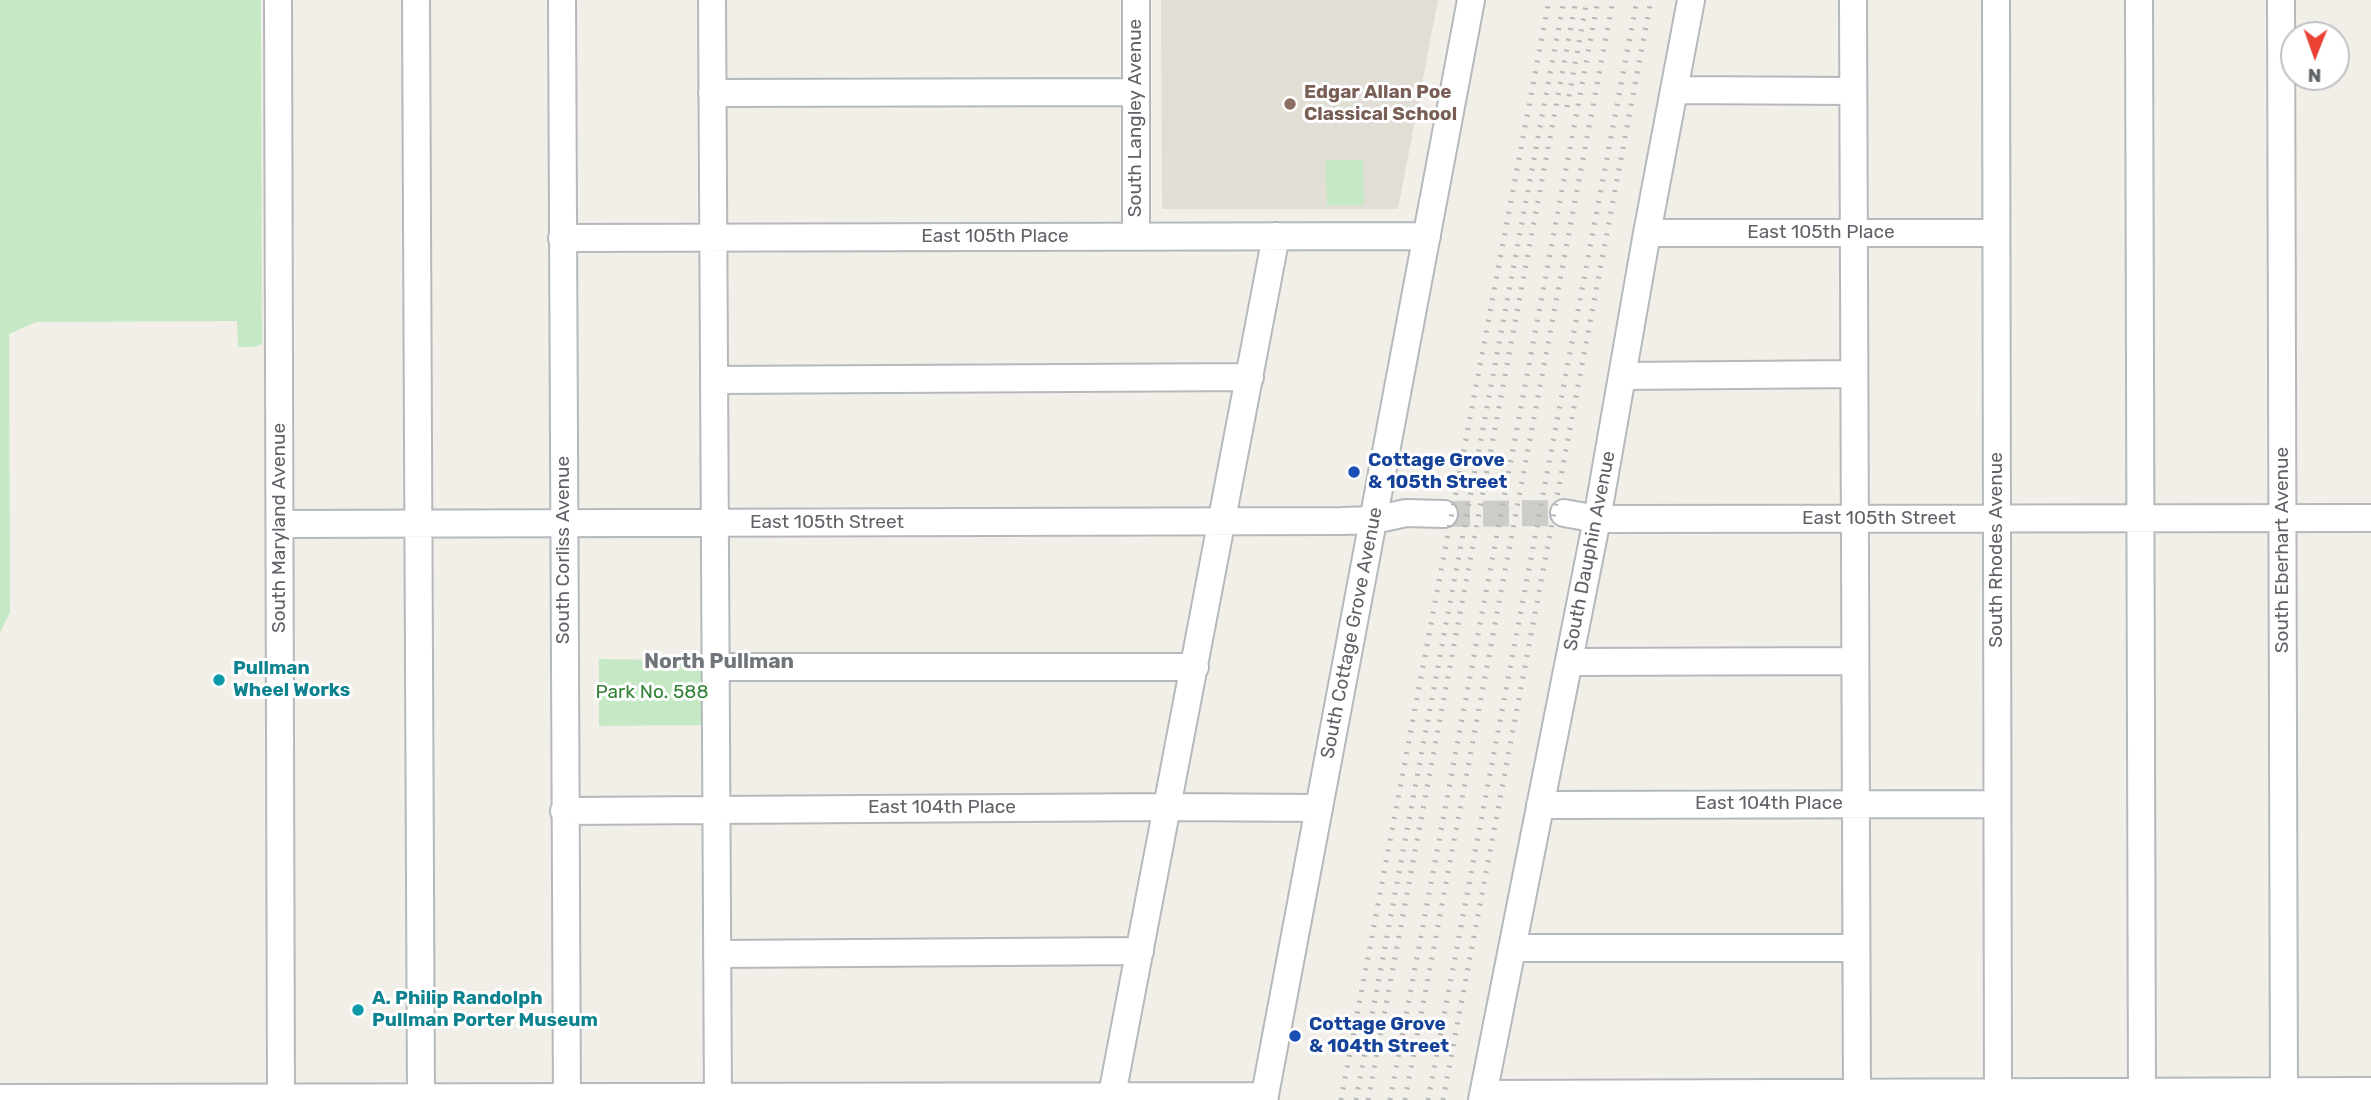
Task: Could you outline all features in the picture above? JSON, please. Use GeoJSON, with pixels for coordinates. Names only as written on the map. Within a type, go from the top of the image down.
{"type":"FeatureCollection","features":[{"type":"Feature","properties":{"kind":"street","name":"South Maryland Avenue"},"geometry":{"type":"LineString","coordinates":[[278,0],[282,1098]]}},
{"type":"Feature","properties":{"kind":"street"},"geometry":{"type":"LineString","coordinates":[[416,0],[422,1098]]}},
{"type":"Feature","properties":{"kind":"street","name":"South Corliss Avenue"},"geometry":{"type":"LineString","coordinates":[[562,0],[567,1099]]}},
{"type":"Feature","properties":{"kind":"street"},"geometry":{"type":"LineString","coordinates":[[712,0],[718,1099]]}},
{"type":"Feature","properties":{"kind":"street","name":"South Langley Avenue"},"geometry":{"type":"LineString","coordinates":[[1136,0],[1136,237]]}},
{"type":"Feature","properties":{"kind":"street","name":"South Cottage Grove Avenue"},"geometry":{"type":"LineString","coordinates":[[1265,1098],[1471,0]]}},
{"type":"Feature","properties":{"kind":"street","name":"South Dauphin Avenue"},"geometry":{"type":"LineString","coordinates":[[1483,1097],[1597,519],[1691,0]]}},
{"type":"Feature","properties":{"kind":"street"},"geometry":{"type":"LineString","coordinates":[[1853,0],[1857,1096]]}},
{"type":"Feature","properties":{"kind":"street","name":"South Rhodes Avenue"},"geometry":{"type":"LineString","coordinates":[[1996,0],[1998,1096]]}},
{"type":"Feature","properties":{"kind":"street"},"geometry":{"type":"LineString","coordinates":[[2139,0],[2142,1096]]}},
{"type":"Feature","properties":{"kind":"street","name":"South Eberhart Avenue"},"geometry":{"type":"LineString","coordinates":[[2281,0],[2284,1096]]}},
{"type":"Feature","properties":{"kind":"street"},"geometry":{"type":"LineString","coordinates":[[1674,90],[1853,90]]}},
{"type":"Feature","properties":{"kind":"street"},"geometry":{"type":"LineString","coordinates":[[712,93],[1136,92]]}},
{"type":"Feature","properties":{"kind":"street","name":"East 105th Place"},"geometry":{"type":"LineString","coordinates":[[1647,233],[1996,233]]}},
{"type":"Feature","properties":{"kind":"street"},"geometry":{"type":"LineString","coordinates":[[1111,1098],[1276,236]]}},
{"type":"Feature","properties":{"kind":"street","name":"East 105th Place"},"geometry":{"type":"LineString","coordinates":[[562,238],[1427,236]]}},
{"type":"Feature","properties":{"kind":"street"},"geometry":{"type":"LineString","coordinates":[[1622,376],[1854,374]]}},
{"type":"Feature","properties":{"kind":"street"},"geometry":{"type":"LineString","coordinates":[[714,380],[1250,377]]}},
{"type":"Feature","properties":{"kind":"street","name":"East 105th Street"},"geometry":{"type":"LineString","coordinates":[[279,524],[1374,520],[1406,513],[1443,522]]}},
{"type":"Feature","properties":{"kind":"street","name":"East 105th Street"},"geometry":{"type":"LineString","coordinates":[[1562,521],[2371,519]]}},
{"type":"Feature","properties":{"kind":"street"},"geometry":{"type":"LineString","coordinates":[[1569,662],[1854,661]]}},
{"type":"Feature","properties":{"kind":"street"},"geometry":{"type":"LineString","coordinates":[[716,667],[1195,667]]}},
{"type":"Feature","properties":{"kind":"street","name":"East 104th Place"},"geometry":{"type":"LineString","coordinates":[[1540,805],[1997,804]]}},
{"type":"Feature","properties":{"kind":"street","name":"East 104th Place"},"geometry":{"type":"LineString","coordinates":[[564,811],[1319,808]]}},
{"type":"Feature","properties":{"kind":"street"},"geometry":{"type":"LineString","coordinates":[[1512,948],[1856,948]]}},
{"type":"Feature","properties":{"kind":"street"},"geometry":{"type":"LineString","coordinates":[[717,954],[1140,951]]}},
{"type":"Feature","properties":{"kind":"street"},"geometry":{"type":"LineString","coordinates":[[1483,1097],[2284,1096],[2371,1091]]}},
{"type":"Feature","properties":{"kind":"street"},"geometry":{"type":"LineString","coordinates":[[0,1098],[1265,1098]]}},
{"type":"Feature","properties":{"kind":"shaded area","name":"Edgar Allan Poe Classical School"},"geometry":{"type":"Polygon","coordinates":[[[1161,0],[1438,0],[1398,209],[1162,209],[1161,0]]]}},
{"type":"Feature","properties":{"kind":"green space"},"geometry":{"type":"Polygon","coordinates":[[[0,0],[261,0],[262,344],[238,347],[237,321],[36,322],[9,334],[10,612],[0,633],[0,0]]]}},
{"type":"Feature","properties":{"kind":"green space"},"geometry":{"type":"Polygon","coordinates":[[[1326,160],[1363,160],[1364,205],[1327,205],[1326,160]]]}},
{"type":"Feature","properties":{"kind":"green space","name":"Park No. 588"},"geometry":{"type":"Polygon","coordinates":[[[599,659],[705,661],[706,725],[599,726],[599,659]]]}},
{"type":"Feature","properties":{"kind":"tunnel"},"geometry":{"type":"LineString","coordinates":[[1444,514],[1564,513]]}},
{"type":"Feature","properties":{"kind":"railway"},"geometry":{"type":"LineString","coordinates":[[1341,1100],[1549,0]]}},
{"type":"Feature","properties":{"kind":"railway"},"geometry":{"type":"LineString","coordinates":[[1356,1100],[1564,0]]}},
{"type":"Feature","properties":{"kind":"railway"},"geometry":{"type":"LineString","coordinates":[[1368,1100],[1576,0]]}},
{"type":"Feature","properties":{"kind":"railway"},"geometry":{"type":"LineString","coordinates":[[1567,107],[1587,0]]}},
{"type":"Feature","properties":{"kind":"railway"},"geometry":{"type":"LineString","coordinates":[[1390,1100],[1598,0]]}},
{"type":"Feature","properties":{"kind":"railway"},"geometry":{"type":"LineString","coordinates":[[1405,1100],[1613,0]]}},
{"type":"Feature","properties":{"kind":"railway"},"geometry":{"type":"LineString","coordinates":[[1428,1100],[1637,0]]}},
{"type":"Feature","properties":{"kind":"railway"},"geometry":{"type":"LineString","coordinates":[[1443,1100],[1651,0]]}},
{"type":"Feature","properties":{"kind":"place","name":"Edgar Allan Poe Classical School"},"geometry":{"type":"Point","coordinates":[1290,104]}},
{"type":"Feature","properties":{"kind":"place","name":"Cottage Grove & 105th Street"},"geometry":{"type":"Point","coordinates":[1354,472]}},
{"type":"Feature","properties":{"kind":"place","name":"Pullman Wheel Works"},"geometry":{"type":"Point","coordinates":[219,680]}},
{"type":"Feature","properties":{"kind":"place","name":"A. Philip Randolph Pullman Porter Museum"},"geometry":{"type":"Point","coordinates":[358,1010]}},
{"type":"Feature","properties":{"kind":"place","name":"Cottage Grove & 104th Street"},"geometry":{"type":"Point","coordinates":[1295,1036]}},
{"type":"Feature","properties":{"kind":"district","name":"North Pullman"},"geometry":{"type":"Point","coordinates":[719,662]}}]}
